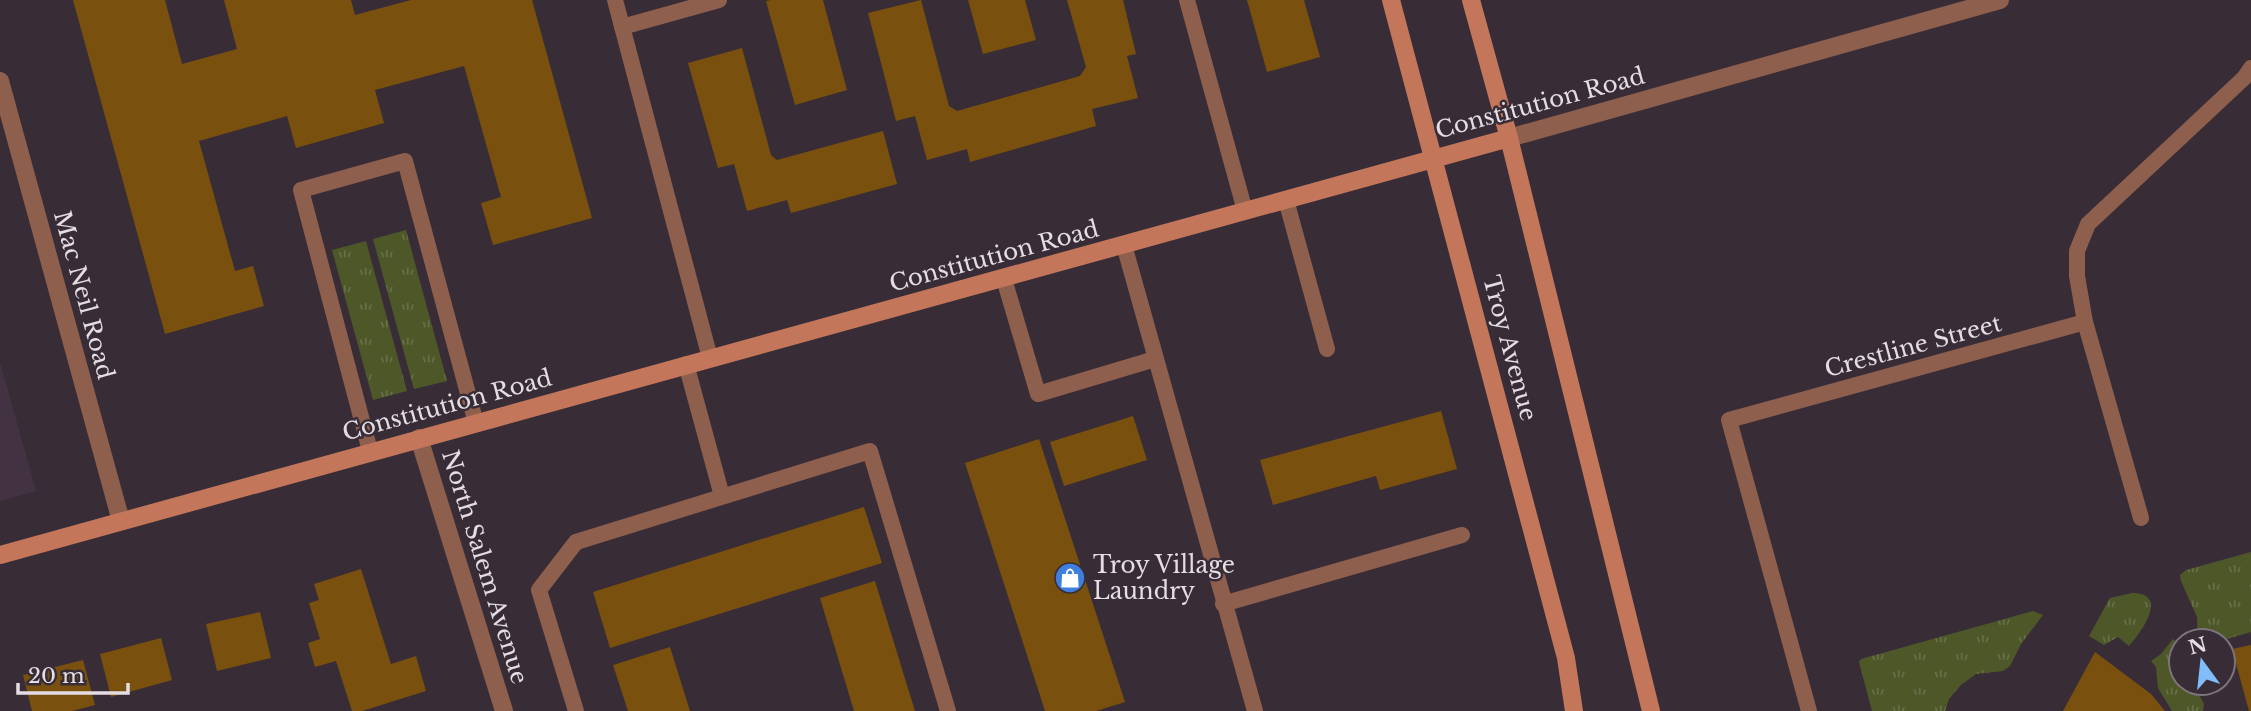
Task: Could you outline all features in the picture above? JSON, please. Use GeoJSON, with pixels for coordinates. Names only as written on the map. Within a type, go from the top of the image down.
{"type":"FeatureCollection","features":[{"type":"Feature","properties":{"kind":"street","name":"Troy Avenue"},"geometry":{"type":"LineString","coordinates":[[1391,0],[1566,658],[1574,711]]}},
{"type":"Feature","properties":{"kind":"street"},"geometry":{"type":"LineString","coordinates":[[1471,0],[1509,138],[1651,711]]}},
{"type":"Feature","properties":{"kind":"street","name":"Constitution Road"},"geometry":{"type":"LineString","coordinates":[[0,555],[1004,279],[2000,0]]}},
{"type":"Feature","properties":{"kind":"street","name":"Mac Neil Road"},"geometry":{"type":"LineString","coordinates":[[0,81],[121,521]]}},
{"type":"Feature","properties":{"kind":"street","name":"North Salem Avenue"},"geometry":{"type":"LineString","coordinates":[[419,438],[504,711]]}},
{"type":"Feature","properties":{"kind":"lane"},"geometry":{"type":"LineString","coordinates":[[615,0],[710,358]]}},
{"type":"Feature","properties":{"kind":"lane"},"geometry":{"type":"LineString","coordinates":[[622,27],[719,0]]}},
{"type":"Feature","properties":{"kind":"lane"},"geometry":{"type":"LineString","coordinates":[[1188,0],[1245,211]]}},
{"type":"Feature","properties":{"kind":"lane"},"geometry":{"type":"LineString","coordinates":[[2141,518],[2085,322],[2077,276],[2077,251],[2088,224],[2244,78],[2251,68]]}},
{"type":"Feature","properties":{"kind":"lane"},"geometry":{"type":"LineString","coordinates":[[370,452],[301,190],[405,161],[476,423]]}},
{"type":"Feature","properties":{"kind":"lane"},"geometry":{"type":"LineString","coordinates":[[1286,200],[1327,349]]}},
{"type":"Feature","properties":{"kind":"lane"},"geometry":{"type":"LineString","coordinates":[[1124,245],[1255,711]]}},
{"type":"Feature","properties":{"kind":"lane"},"geometry":{"type":"LineString","coordinates":[[1004,279],[1038,394],[1156,359]]}},
{"type":"Feature","properties":{"kind":"lane","name":"Crestline Street"},"geometry":{"type":"LineString","coordinates":[[1809,711],[1729,420],[2085,322]]}},
{"type":"Feature","properties":{"kind":"lane"},"geometry":{"type":"LineString","coordinates":[[687,364],[722,496]]}},
{"type":"Feature","properties":{"kind":"lane"},"geometry":{"type":"LineString","coordinates":[[576,711],[539,590],[576,542],[870,451],[948,711]]}},
{"type":"Feature","properties":{"kind":"lane"},"geometry":{"type":"LineString","coordinates":[[1223,604],[1462,535]]}},
{"type":"Feature","properties":{"kind":"shaded area"},"geometry":{"type":"Polygon","coordinates":[[[0,362],[36,491],[0,501],[0,362]]]}},
{"type":"Feature","properties":{"kind":"green space"},"geometry":{"type":"Polygon","coordinates":[[[406,230],[447,381],[414,389],[373,239],[406,230]]]}},
{"type":"Feature","properties":{"kind":"green space"},"geometry":{"type":"Polygon","coordinates":[[[366,241],[407,391],[373,400],[332,250],[366,241]]]}},
{"type":"Feature","properties":{"kind":"green space"},"geometry":{"type":"Polygon","coordinates":[[[2251,552],[2251,632],[2237,636],[2237,627],[2197,627],[2197,617],[2181,581],[2180,575],[2186,570],[2251,552]]]}},
{"type":"Feature","properties":{"kind":"green space"},"geometry":{"type":"Polygon","coordinates":[[[2132,593],[2149,599],[2151,606],[2145,624],[2129,646],[2118,637],[2104,645],[2089,636],[2110,598],[2132,593]]]}},
{"type":"Feature","properties":{"kind":"green space"},"geometry":{"type":"Polygon","coordinates":[[[2033,611],[2043,615],[2021,644],[2010,666],[2003,671],[1976,674],[1961,685],[1949,699],[1945,711],[1872,711],[1859,662],[1861,659],[2033,611]]]}},
{"type":"Feature","properties":{"kind":"green space"},"geometry":{"type":"Polygon","coordinates":[[[2167,646],[2167,697],[2200,697],[2204,704],[2203,711],[2172,711],[2158,688],[2156,667],[2151,661],[2167,646]]]}},
{"type":"Feature","properties":{"kind":"building"},"geometry":{"type":"Polygon","coordinates":[[[73,0],[165,0],[182,64],[237,49],[224,0],[351,0],[355,15],[411,0],[532,0],[592,218],[493,245],[481,203],[501,197],[464,66],[375,90],[384,123],[296,148],[287,116],[199,141],[235,271],[253,266],[264,306],[165,334],[73,0]]]}},
{"type":"Feature","properties":{"kind":"building"},"geometry":{"type":"Polygon","coordinates":[[[823,0],[847,90],[795,105],[766,1],[823,0]]]}},
{"type":"Feature","properties":{"kind":"building"},"geometry":{"type":"Polygon","coordinates":[[[921,0],[949,106],[957,111],[1080,76],[1086,67],[1067,0],[1123,0],[1136,54],[1127,56],[1138,98],[1092,109],[1096,126],[970,162],[967,149],[927,160],[915,116],[896,121],[868,13],[921,0]]]}},
{"type":"Feature","properties":{"kind":"building"},"geometry":{"type":"Polygon","coordinates":[[[968,0],[1025,0],[1036,40],[983,54],[968,0]]]}},
{"type":"Feature","properties":{"kind":"building"},"geometry":{"type":"Polygon","coordinates":[[[1247,0],[1304,0],[1320,57],[1267,72],[1247,0]]]}},
{"type":"Feature","properties":{"kind":"building"},"geometry":{"type":"Polygon","coordinates":[[[742,48],[771,155],[777,160],[883,131],[897,184],[791,213],[787,200],[747,211],[734,164],[718,168],[688,63],[742,48]]]}},
{"type":"Feature","properties":{"kind":"building"},"geometry":{"type":"Polygon","coordinates":[[[1441,411],[1457,469],[1380,490],[1376,476],[1273,505],[1260,460],[1441,411]]]}},
{"type":"Feature","properties":{"kind":"building"},"geometry":{"type":"Polygon","coordinates":[[[1133,416],[1147,460],[1064,486],[1050,442],[1133,416]]]}},
{"type":"Feature","properties":{"kind":"building"},"geometry":{"type":"Polygon","coordinates":[[[1039,439],[1125,702],[1096,711],[1045,711],[965,463],[1039,439]]]}},
{"type":"Feature","properties":{"kind":"building"},"geometry":{"type":"Polygon","coordinates":[[[864,507],[882,563],[610,648],[593,592],[864,507]]]}},
{"type":"Feature","properties":{"kind":"building"},"geometry":{"type":"Polygon","coordinates":[[[361,569],[391,664],[416,656],[426,691],[362,711],[352,711],[336,661],[315,667],[308,643],[320,639],[309,603],[319,600],[314,584],[361,569]]]}},
{"type":"Feature","properties":{"kind":"building"},"geometry":{"type":"Polygon","coordinates":[[[875,581],[915,711],[854,711],[820,598],[875,581]]]}},
{"type":"Feature","properties":{"kind":"building"},"geometry":{"type":"Polygon","coordinates":[[[260,612],[271,658],[217,671],[206,624],[260,612]]]}},
{"type":"Feature","properties":{"kind":"building"},"geometry":{"type":"Polygon","coordinates":[[[161,638],[172,680],[111,697],[100,654],[161,638]]]}},
{"type":"Feature","properties":{"kind":"building"},"geometry":{"type":"Polygon","coordinates":[[[2251,645],[2251,711],[2237,667],[2237,648],[2251,645]]]}},
{"type":"Feature","properties":{"kind":"building"},"geometry":{"type":"Polygon","coordinates":[[[670,647],[690,711],[628,711],[613,665],[670,647]]]}},
{"type":"Feature","properties":{"kind":"building"},"geometry":{"type":"Polygon","coordinates":[[[2095,652],[2151,694],[2165,711],[2063,711],[2095,652]]]}},
{"type":"Feature","properties":{"kind":"building"},"geometry":{"type":"Polygon","coordinates":[[[83,660],[95,705],[72,711],[32,711],[23,675],[83,660]]]}},
{"type":"Feature","properties":{"kind":"place","name":"Troy Village Laundry"},"geometry":{"type":"Point","coordinates":[1070,578]}}]}
